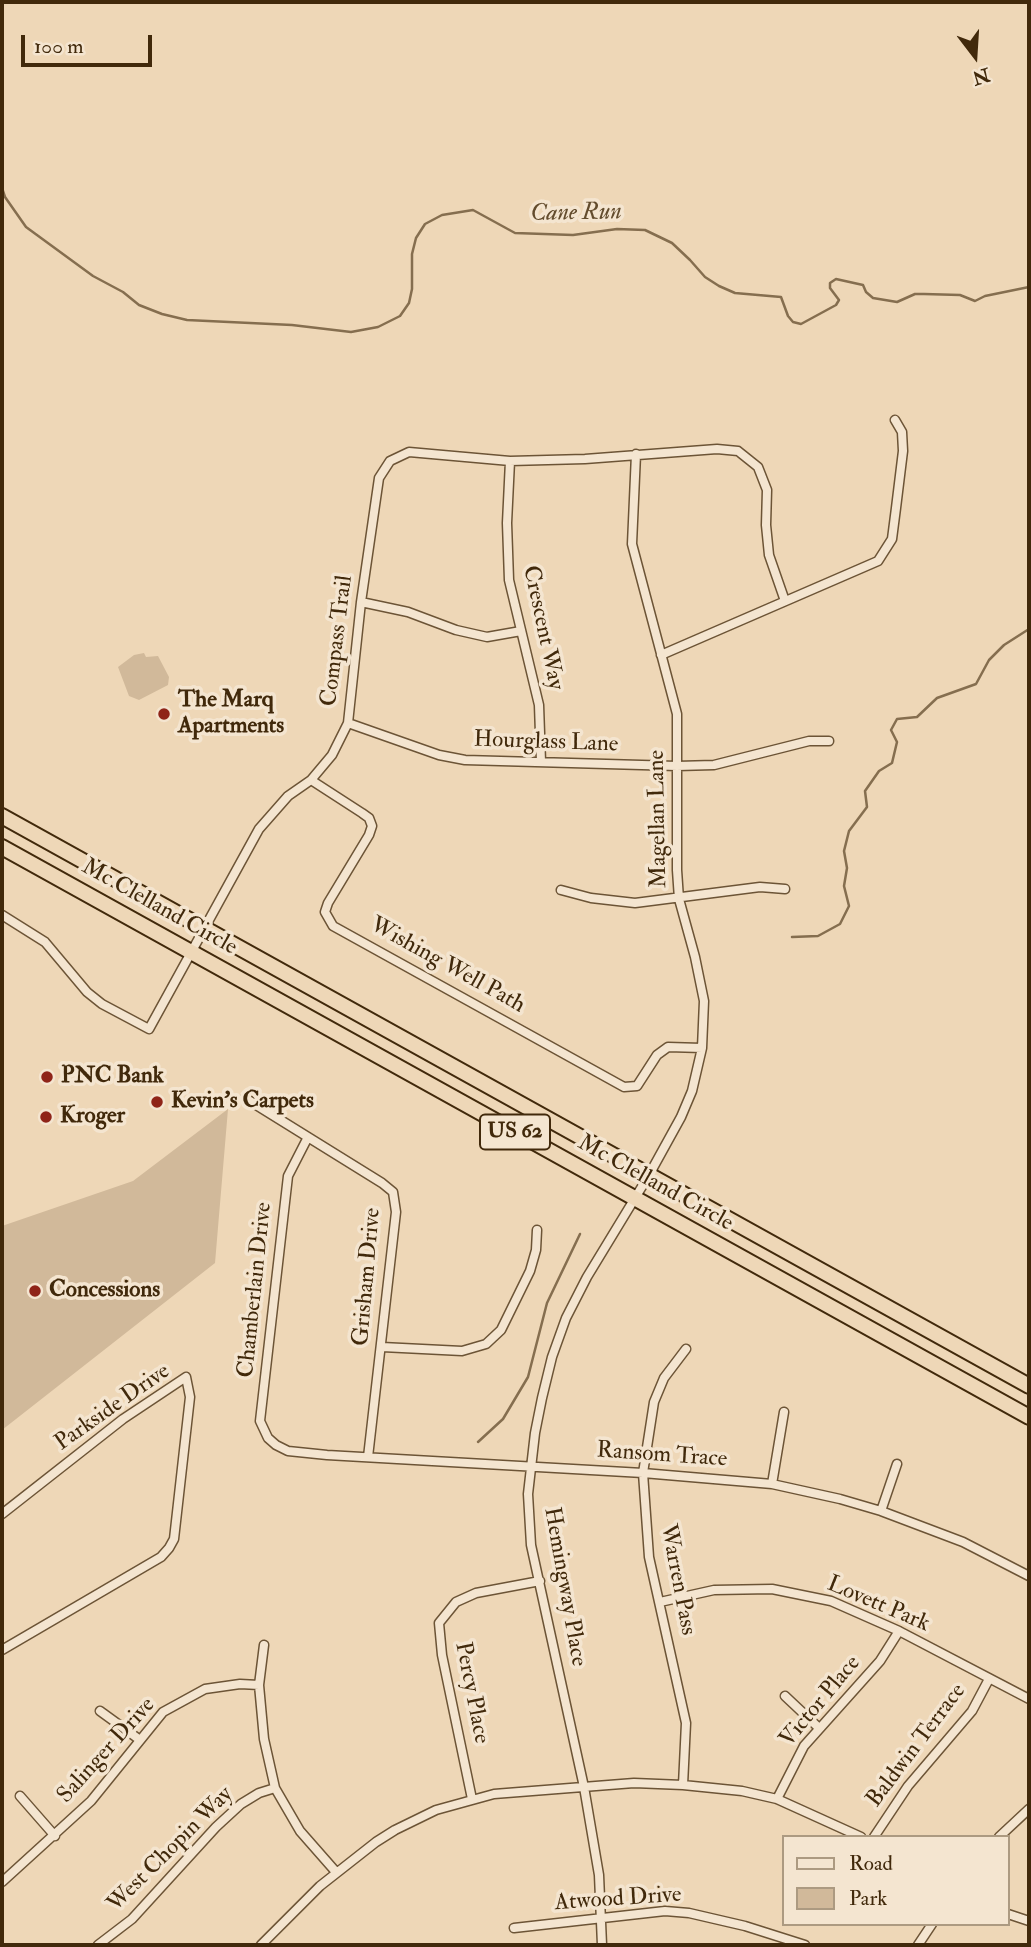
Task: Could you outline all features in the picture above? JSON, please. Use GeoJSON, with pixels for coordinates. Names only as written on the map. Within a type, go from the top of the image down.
{"type":"FeatureCollection","features":[{"type":"Feature","properties":{"kind":"highway","name":"Mc Clelland Circle"},"geometry":{"type":"LineString","coordinates":[[2,816],[1029,1386]]}},
{"type":"Feature","properties":{"kind":"highway","name":"Mc Clelland Circle"},"geometry":{"type":"LineString","coordinates":[[2,847],[1029,1417]]}},
{"type":"Feature","properties":{"kind":"street"},"geometry":{"type":"LineString","coordinates":[[661,655],[878,561],[892,539],[903,451],[902,432],[895,420]]}},
{"type":"Feature","properties":{"kind":"street"},"geometry":{"type":"LineString","coordinates":[[510,461],[585,459],[717,449],[738,451],[758,467],[767,490],[769,555],[785,601]]}},
{"type":"Feature","properties":{"kind":"street","name":"Compass Trail"},"geometry":{"type":"LineString","coordinates":[[2,915],[45,943],[87,992],[102,1004],[149,1029],[259,829],[281,803],[311,780],[332,755],[348,723],[361,602],[379,478],[390,461],[409,452],[510,461]]}},
{"type":"Feature","properties":{"kind":"street","name":"Magellan Lane"},"geometry":{"type":"LineString","coordinates":[[636,454],[632,544],[677,714],[679,899],[704,1001],[702,1048],[692,1091],[649,1175]]}},
{"type":"Feature","properties":{"kind":"street","name":"Crescent Way"},"geometry":{"type":"LineString","coordinates":[[510,461],[507,523],[509,580],[539,705],[541,762]]}},
{"type":"Feature","properties":{"kind":"street"},"geometry":{"type":"LineString","coordinates":[[361,602],[408,612],[456,630],[487,637],[521,631]]}},
{"type":"Feature","properties":{"kind":"street","name":"Hourglass Lane"},"geometry":{"type":"LineString","coordinates":[[348,723],[465,760],[714,765],[809,741],[829,741]]}},
{"type":"Feature","properties":{"kind":"street","name":"Wishing Well Path"},"geometry":{"type":"LineString","coordinates":[[311,780],[369,818],[372,826],[328,902],[325,912],[334,926],[624,1087],[638,1086],[663,1050],[673,1046],[702,1048]]}},
{"type":"Feature","properties":{"kind":"street"},"geometry":{"type":"LineString","coordinates":[[561,890],[591,898],[635,903],[760,887],[785,890]]}},
{"type":"Feature","properties":{"kind":"street","name":"Grisham Drive"},"geometry":{"type":"LineString","coordinates":[[245,1098],[393,1192],[396,1212],[368,1457]]}},
{"type":"Feature","properties":{"kind":"street","name":"Chamberlain Drive"},"geometry":{"type":"LineString","coordinates":[[276,1445],[268,1438],[260,1421],[288,1176],[308,1138]]}},
{"type":"Feature","properties":{"kind":"street","name":"Hemingway Place"},"geometry":{"type":"LineString","coordinates":[[602,1945],[599,1875],[584,1787],[531,1545],[528,1494],[542,1398],[552,1357],[566,1318],[587,1277],[649,1175]]}},
{"type":"Feature","properties":{"kind":"street"},"geometry":{"type":"LineString","coordinates":[[382,1347],[462,1351],[486,1344],[501,1330],[530,1270],[536,1251],[537,1230]]}},
{"type":"Feature","properties":{"kind":"street","name":"Warren Pass"},"geometry":{"type":"LineString","coordinates":[[683,1784],[686,1723],[649,1557],[643,1473],[654,1402],[663,1378],[686,1349]]}},
{"type":"Feature","properties":{"kind":"street","name":"Parkside Drive"},"geometry":{"type":"LineString","coordinates":[[2,1514],[122,1419],[186,1377],[190,1397],[174,1539],[161,1557],[2,1650]]}},
{"type":"Feature","properties":{"kind":"street"},"geometry":{"type":"LineString","coordinates":[[772,1483],[783,1412]]}},
{"type":"Feature","properties":{"kind":"street","name":"Ransom Trace"},"geometry":{"type":"LineString","coordinates":[[276,1445],[288,1451],[772,1483],[881,1511],[963,1542],[1029,1576]]}},
{"type":"Feature","properties":{"kind":"street"},"geometry":{"type":"LineString","coordinates":[[881,1511],[897,1464]]}},
{"type":"Feature","properties":{"kind":"street","name":"Percy Place"},"geometry":{"type":"LineString","coordinates":[[472,1799],[442,1655],[439,1623],[456,1602],[477,1593],[540,1581]]}},
{"type":"Feature","properties":{"kind":"street","name":"Lovett Park"},"geometry":{"type":"LineString","coordinates":[[660,1602],[714,1590],[772,1589],[831,1601],[899,1631],[1029,1699]]}},
{"type":"Feature","properties":{"kind":"street","name":"Victor Place"},"geometry":{"type":"LineString","coordinates":[[776,1799],[804,1746],[880,1661],[899,1631]]}},
{"type":"Feature","properties":{"kind":"street"},"geometry":{"type":"LineString","coordinates":[[264,1644],[259,1685],[264,1739],[275,1788],[300,1831],[336,1872]]}},
{"type":"Feature","properties":{"kind":"street","name":"Baldwin Terrace"},"geometry":{"type":"LineString","coordinates":[[875,1835],[908,1786],[972,1711],[989,1679]]}},
{"type":"Feature","properties":{"kind":"street","name":"Salinger Drive"},"geometry":{"type":"LineString","coordinates":[[2,1882],[91,1801],[163,1712],[205,1689],[240,1684],[259,1685]]}},
{"type":"Feature","properties":{"kind":"street"},"geometry":{"type":"LineString","coordinates":[[785,1696],[819,1728]]}},
{"type":"Feature","properties":{"kind":"street"},"geometry":{"type":"LineString","coordinates":[[100,1711],[140,1740]]}},
{"type":"Feature","properties":{"kind":"street"},"geometry":{"type":"LineString","coordinates":[[261,1945],[357,1855],[395,1830],[436,1810],[472,1799],[530,1790],[634,1783],[683,1784],[742,1791],[776,1799],[857,1835]]}},
{"type":"Feature","properties":{"kind":"street","name":"West Chopin Way"},"geometry":{"type":"LineString","coordinates":[[98,1945],[132,1919],[216,1827],[241,1804],[259,1793],[275,1788]]}},
{"type":"Feature","properties":{"kind":"street"},"geometry":{"type":"LineString","coordinates":[[20,1796],[55,1836]]}},
{"type":"Feature","properties":{"kind":"street"},"geometry":{"type":"LineString","coordinates":[[1001,1835],[1029,1809]]}},
{"type":"Feature","properties":{"kind":"street","name":"Atwood Drive"},"geometry":{"type":"LineString","coordinates":[[514,1928],[665,1911],[689,1913],[756,1929],[805,1945]]}},
{"type":"Feature","properties":{"kind":"street"},"geometry":{"type":"LineString","coordinates":[[1010,1915],[1029,1921]]}},
{"type":"Feature","properties":{"kind":"street"},"geometry":{"type":"LineString","coordinates":[[918,1945],[931,1926]]}},
{"type":"Feature","properties":{"kind":"green space"},"geometry":{"type":"Polygon","coordinates":[[[144,653],[146,657],[158,656],[169,677],[168,685],[139,700],[129,696],[118,667],[134,655],[144,653]]]}},
{"type":"Feature","properties":{"kind":"green space"},"geometry":{"type":"Polygon","coordinates":[[[228,1109],[215,1263],[2,1430],[2,1226],[133,1181],[228,1109]]]}},
{"type":"Feature","properties":{"kind":"waterway","name":"Cane Run"},"geometry":{"type":"LineString","coordinates":[[2,188],[5,197],[26,227],[93,276],[123,292],[139,305],[187,320],[292,325],[351,332],[378,327],[400,316],[409,303],[412,289],[412,254],[416,238],[425,224],[442,215],[473,210],[515,233],[573,235],[617,229],[645,230],[672,243],[705,277],[719,286],[735,293],[781,297],[788,316],[793,322],[801,324],[836,305],[839,300],[830,288],[830,283],[836,279],[863,285],[873,298],[897,302],[915,294],[960,295],[975,301],[985,296],[1029,287]]}},
{"type":"Feature","properties":{"kind":"waterway"},"geometry":{"type":"LineString","coordinates":[[792,937],[818,936],[840,924],[849,906],[844,886],[847,868],[844,851],[849,831],[867,807],[865,791],[879,771],[892,763],[897,742],[891,730],[897,719],[917,717],[937,698],[976,684],[989,660],[1004,645],[1029,629]]}},
{"type":"Feature","properties":{"kind":"waterway"},"geometry":{"type":"LineString","coordinates":[[478,1442],[503,1419],[528,1377],[547,1303],[580,1234]]}},
{"type":"Feature","properties":{"kind":"place","name":"The Marq Apartments"},"geometry":{"type":"Point","coordinates":[164,714]}},
{"type":"Feature","properties":{"kind":"place","name":"PNC Bank"},"geometry":{"type":"Point","coordinates":[47,1077]}},
{"type":"Feature","properties":{"kind":"place","name":"Kevin’s Carpets"},"geometry":{"type":"Point","coordinates":[157,1102]}},
{"type":"Feature","properties":{"kind":"place","name":"Kroger"},"geometry":{"type":"Point","coordinates":[46,1117]}},
{"type":"Feature","properties":{"kind":"place","name":"Concessions"},"geometry":{"type":"Point","coordinates":[35,1291]}}]}
